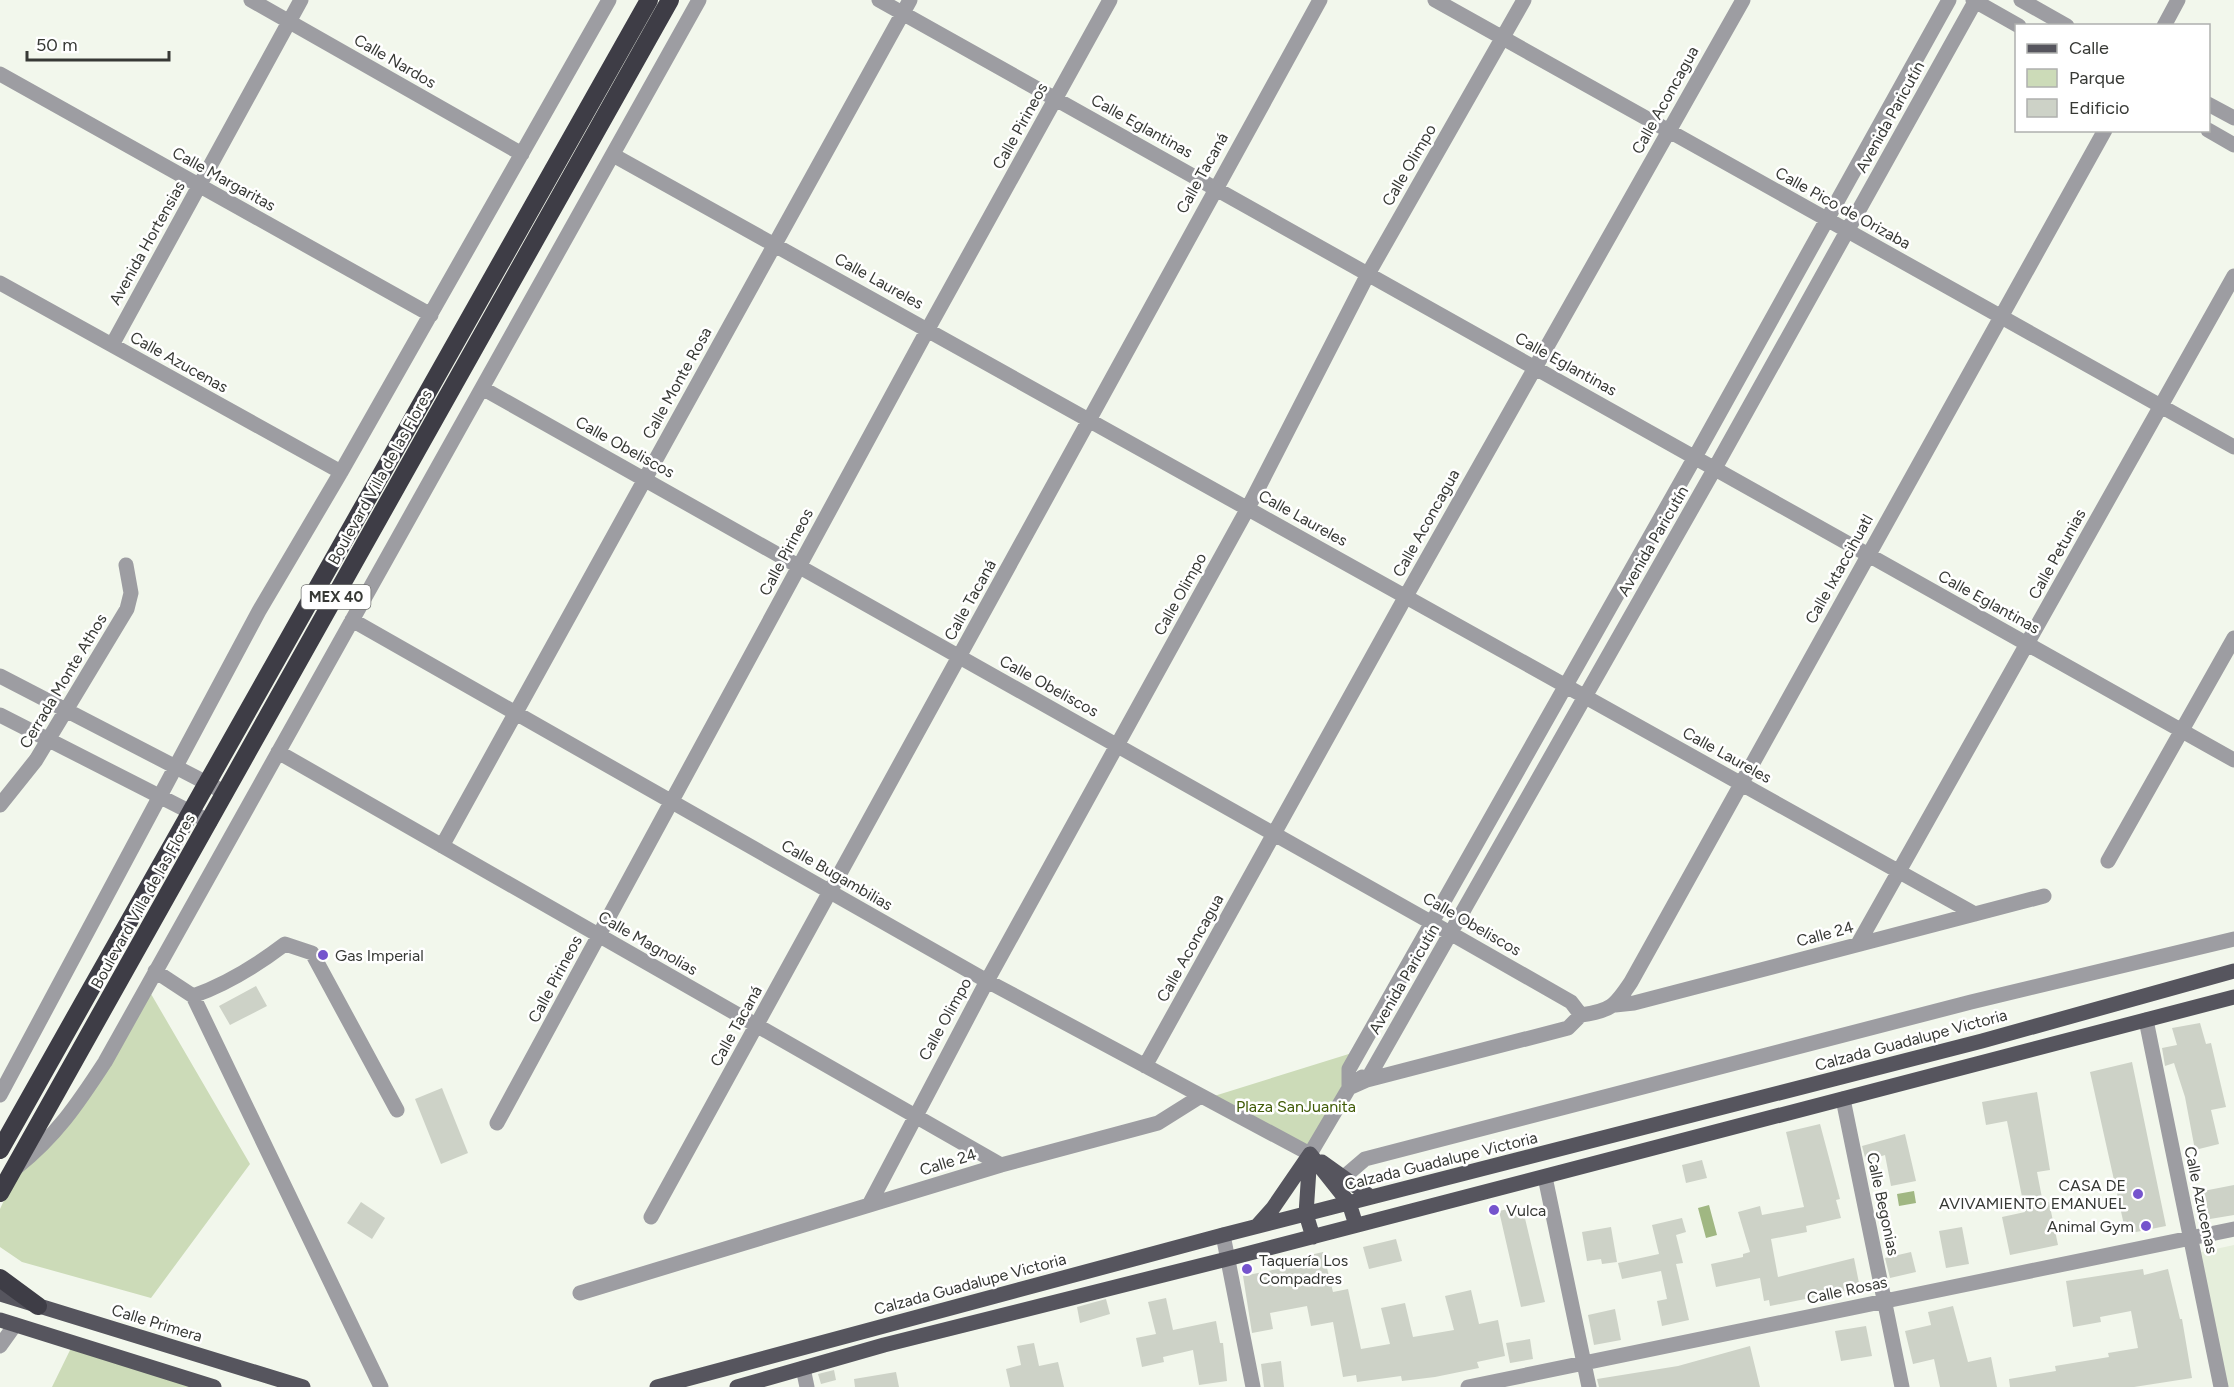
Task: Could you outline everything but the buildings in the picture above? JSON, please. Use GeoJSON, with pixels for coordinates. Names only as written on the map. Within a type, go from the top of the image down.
{"type":"FeatureCollection","features":[{"type":"Feature","properties":{"kind":"highway","name":"Boulevard Villa de las Flores"},"geometry":{"type":"LineString","coordinates":[[0,1150],[649,0]]}},
{"type":"Feature","properties":{"kind":"highway","name":"Boulevard Villa de las Flores"},"geometry":{"type":"LineString","coordinates":[[0,1193],[670,0]]}},
{"type":"Feature","properties":{"kind":"highway"},"geometry":{"type":"LineString","coordinates":[[0,1278],[38,1306]]}},
{"type":"Feature","properties":{"kind":"main road","name":"Calzada Guadalupe Victoria"},"geometry":{"type":"LineString","coordinates":[[657,1387],[1257,1226],[1982,1041],[2234,971]]}},
{"type":"Feature","properties":{"kind":"main road"},"geometry":{"type":"LineString","coordinates":[[736,1387],[1058,1300],[1313,1237],[2234,997]]}},
{"type":"Feature","properties":{"kind":"main road"},"geometry":{"type":"LineString","coordinates":[[1310,1154],[1371,1197]]}},
{"type":"Feature","properties":{"kind":"main road"},"geometry":{"type":"LineString","coordinates":[[1310,1154],[1349,1203],[1356,1225]]}},
{"type":"Feature","properties":{"kind":"main road"},"geometry":{"type":"LineString","coordinates":[[1310,1154],[1306,1214],[1313,1237]]}},
{"type":"Feature","properties":{"kind":"main road"},"geometry":{"type":"LineString","coordinates":[[1257,1226],[1273,1208],[1310,1154]]}},
{"type":"Feature","properties":{"kind":"main road","name":"Calle Primera"},"geometry":{"type":"LineString","coordinates":[[0,1294],[303,1387]]}},
{"type":"Feature","properties":{"kind":"main road"},"geometry":{"type":"LineString","coordinates":[[7,1323],[214,1387]]}},
{"type":"Feature","properties":{"kind":"street","name":"Calle Nardos"},"geometry":{"type":"LineString","coordinates":[[250,0],[522,154]]}},
{"type":"Feature","properties":{"kind":"street","name":"Avenida Hortensias"},"geometry":{"type":"LineString","coordinates":[[112,345],[301,0]]}},
{"type":"Feature","properties":{"kind":"street"},"geometry":{"type":"LineString","coordinates":[[0,1095],[259,611],[431,315],[609,0]]}},
{"type":"Feature","properties":{"kind":"street"},"geometry":{"type":"LineString","coordinates":[[16,1168],[43,1146],[68,1119],[105,1062],[699,0]]}},
{"type":"Feature","properties":{"kind":"street","name":"Calle Eglantinas"},"geometry":{"type":"LineString","coordinates":[[879,0],[906,7],[1055,99],[2234,760]]}},
{"type":"Feature","properties":{"kind":"street","name":"Calle Pirineos"},"geometry":{"type":"LineString","coordinates":[[497,1123],[927,329],[1110,0]]}},
{"type":"Feature","properties":{"kind":"street","name":"Calle Tacaná"},"geometry":{"type":"LineString","coordinates":[[651,1216],[1090,419],[1214,188],[1320,0]]}},
{"type":"Feature","properties":{"kind":"street","name":"Calle Pico de Orizaba"},"geometry":{"type":"LineString","coordinates":[[1434,0],[2234,447]]}},
{"type":"Feature","properties":{"kind":"street","name":"Calle Olimpo"},"geometry":{"type":"LineString","coordinates":[[869,1205],[914,1115],[1248,508],[1368,274],[1524,0]]}},
{"type":"Feature","properties":{"kind":"street","name":"Calle Aconcagua"},"geometry":{"type":"LineString","coordinates":[[1145,1066],[1406,596],[1743,0]]}},
{"type":"Feature","properties":{"kind":"street","name":"Avenida Paricutín"},"geometry":{"type":"LineString","coordinates":[[1349,1088],[1349,1069],[1695,458],[1949,0]]}},
{"type":"Feature","properties":{"kind":"street"},"geometry":{"type":"LineString","coordinates":[[1975,0],[2016,24]]}},
{"type":"Feature","properties":{"kind":"street","name":"Avenida Paricutín"},"geometry":{"type":"LineString","coordinates":[[1367,1080],[1715,468],[1975,0]]}},
{"type":"Feature","properties":{"kind":"street"},"geometry":{"type":"LineString","coordinates":[[2021,0],[2063,24]]}},
{"type":"Feature","properties":{"kind":"street"},"geometry":{"type":"LineString","coordinates":[[2165,24],[2178,0]]}},
{"type":"Feature","properties":{"kind":"street","name":"Calle Monte Rosa"},"geometry":{"type":"LineString","coordinates":[[442,846],[906,7]]}},
{"type":"Feature","properties":{"kind":"street","name":"Calle Margaritas"},"geometry":{"type":"LineString","coordinates":[[0,74],[431,315]]}},
{"type":"Feature","properties":{"kind":"street"},"geometry":{"type":"LineString","coordinates":[[2210,105],[2234,118]]}},
{"type":"Feature","properties":{"kind":"street"},"geometry":{"type":"LineString","coordinates":[[2210,131],[2234,145]]}},
{"type":"Feature","properties":{"kind":"street","name":"Calle Ixtaccihuatl"},"geometry":{"type":"LineString","coordinates":[[1615,1005],[1631,982],[2104,132]]}},
{"type":"Feature","properties":{"kind":"street","name":"Calle Laureles"},"geometry":{"type":"LineString","coordinates":[[613,155],[775,243],[1975,914]]}},
{"type":"Feature","properties":{"kind":"street","name":"Calle Petunias"},"geometry":{"type":"LineString","coordinates":[[1858,944],[2234,276]]}},
{"type":"Feature","properties":{"kind":"street","name":"Calle Azucenas"},"geometry":{"type":"LineString","coordinates":[[0,283],[341,472]]}},
{"type":"Feature","properties":{"kind":"street","name":"Calle Obeliscos"},"geometry":{"type":"LineString","coordinates":[[482,388],[1432,922],[1588,1014]]}},
{"type":"Feature","properties":{"kind":"street","name":"Cerrada Monte Athos"},"geometry":{"type":"LineString","coordinates":[[0,805],[48,739],[127,609],[131,593],[126,565]]}},
{"type":"Feature","properties":{"kind":"street","name":"Calle Bugambilias"},"geometry":{"type":"LineString","coordinates":[[352,620],[987,981],[1310,1154]]}},
{"type":"Feature","properties":{"kind":"street"},"geometry":{"type":"LineString","coordinates":[[2108,861],[2234,638]]}},
{"type":"Feature","properties":{"kind":"street"},"geometry":{"type":"LineString","coordinates":[[0,676],[226,793]]}},
{"type":"Feature","properties":{"kind":"street"},"geometry":{"type":"LineString","coordinates":[[0,715],[210,822]]}},
{"type":"Feature","properties":{"kind":"street","name":"Calle Magnolias"},"geometry":{"type":"LineString","coordinates":[[278,752],[1001,1165]]}},
{"type":"Feature","properties":{"kind":"street","name":"Calle 24"},"geometry":{"type":"LineString","coordinates":[[1615,1005],[1635,1003],[2044,896]]}},
{"type":"Feature","properties":{"kind":"street"},"geometry":{"type":"LineString","coordinates":[[1344,1177],[1365,1159],[1960,1005],[2234,939]]}},
{"type":"Feature","properties":{"kind":"street"},"geometry":{"type":"LineString","coordinates":[[192,996],[218,987],[256,965],[285,944],[312,953],[397,1110]]}},
{"type":"Feature","properties":{"kind":"street"},"geometry":{"type":"LineString","coordinates":[[155,971],[192,996],[381,1387]]}},
{"type":"Feature","properties":{"kind":"street"},"geometry":{"type":"LineString","coordinates":[[1310,1154],[1349,1088],[1367,1080],[1568,1028],[1588,1014],[1615,1005]]}},
{"type":"Feature","properties":{"kind":"street","name":"Calle Azucenas"},"geometry":{"type":"LineString","coordinates":[[2146,1020],[2191,1238],[2218,1386]]}},
{"type":"Feature","properties":{"kind":"street"},"geometry":{"type":"LineString","coordinates":[[1349,1069],[1367,1080]]}},
{"type":"Feature","properties":{"kind":"street","name":"Calle 24"},"geometry":{"type":"LineString","coordinates":[[580,1293],[1001,1165],[1158,1123],[1201,1096]]}},
{"type":"Feature","properties":{"kind":"street","name":"Calle Begonias"},"geometry":{"type":"LineString","coordinates":[[1844,1099],[1902,1387]]}},
{"type":"Feature","properties":{"kind":"street"},"geometry":{"type":"LineString","coordinates":[[1545,1176],[1588,1387]]}},
{"type":"Feature","properties":{"kind":"street","name":"Calle Rosas"},"geometry":{"type":"LineString","coordinates":[[1468,1387],[2234,1229]]}},
{"type":"Feature","properties":{"kind":"street"},"geometry":{"type":"LineString","coordinates":[[1223,1235],[1253,1387]]}},
{"type":"Feature","properties":{"kind":"street"},"geometry":{"type":"LineString","coordinates":[[0,1346],[7,1323]]}},
{"type":"Feature","properties":{"kind":"street"},"geometry":{"type":"LineString","coordinates":[[803,1368],[807,1387]]}},
{"type":"Feature","properties":{"kind":"shaded area"},"geometry":{"type":"Polygon","coordinates":[[[1914,1191],[1916,1203],[1899,1206],[1897,1194],[1914,1191]]]}},
{"type":"Feature","properties":{"kind":"shaded area"},"geometry":{"type":"Polygon","coordinates":[[[1709,1205],[1717,1235],[1706,1238],[1698,1208],[1709,1205]]]}},
{"type":"Feature","properties":{"kind":"shaded area"},"geometry":{"type":"Polygon","coordinates":[[[2234,1245],[2234,1387],[2227,1387],[2197,1253],[2234,1245]]]}},
{"type":"Feature","properties":{"kind":"green space"},"geometry":{"type":"Polygon","coordinates":[[[147,987],[250,1164],[151,1298],[22,1262],[0,1247],[0,1209],[18,1170],[57,1137],[147,987]]]}},
{"type":"Feature","properties":{"kind":"green space","name":"Plaza SanJuanita"},"geometry":{"type":"Polygon","coordinates":[[[1352,1053],[1350,1074],[1309,1151],[1211,1097],[1352,1053]]]}},
{"type":"Feature","properties":{"kind":"green space"},"geometry":{"type":"Polygon","coordinates":[[[73,1344],[215,1387],[52,1387],[73,1344]]]}},
{"type":"Feature","properties":{"kind":"place","name":"Gas Imperial"},"geometry":{"type":"Point","coordinates":[323,955]}},
{"type":"Feature","properties":{"kind":"place","name":"CASA DE AVIVAMIENTO EMANUEL"},"geometry":{"type":"Point","coordinates":[2138,1194]}},
{"type":"Feature","properties":{"kind":"place","name":"Vulca"},"geometry":{"type":"Point","coordinates":[1494,1210]}},
{"type":"Feature","properties":{"kind":"place","name":"Animal Gym"},"geometry":{"type":"Point","coordinates":[2146,1226]}},
{"type":"Feature","properties":{"kind":"place","name":"Taquería Los Compadres"},"geometry":{"type":"Point","coordinates":[1247,1269]}}]}
